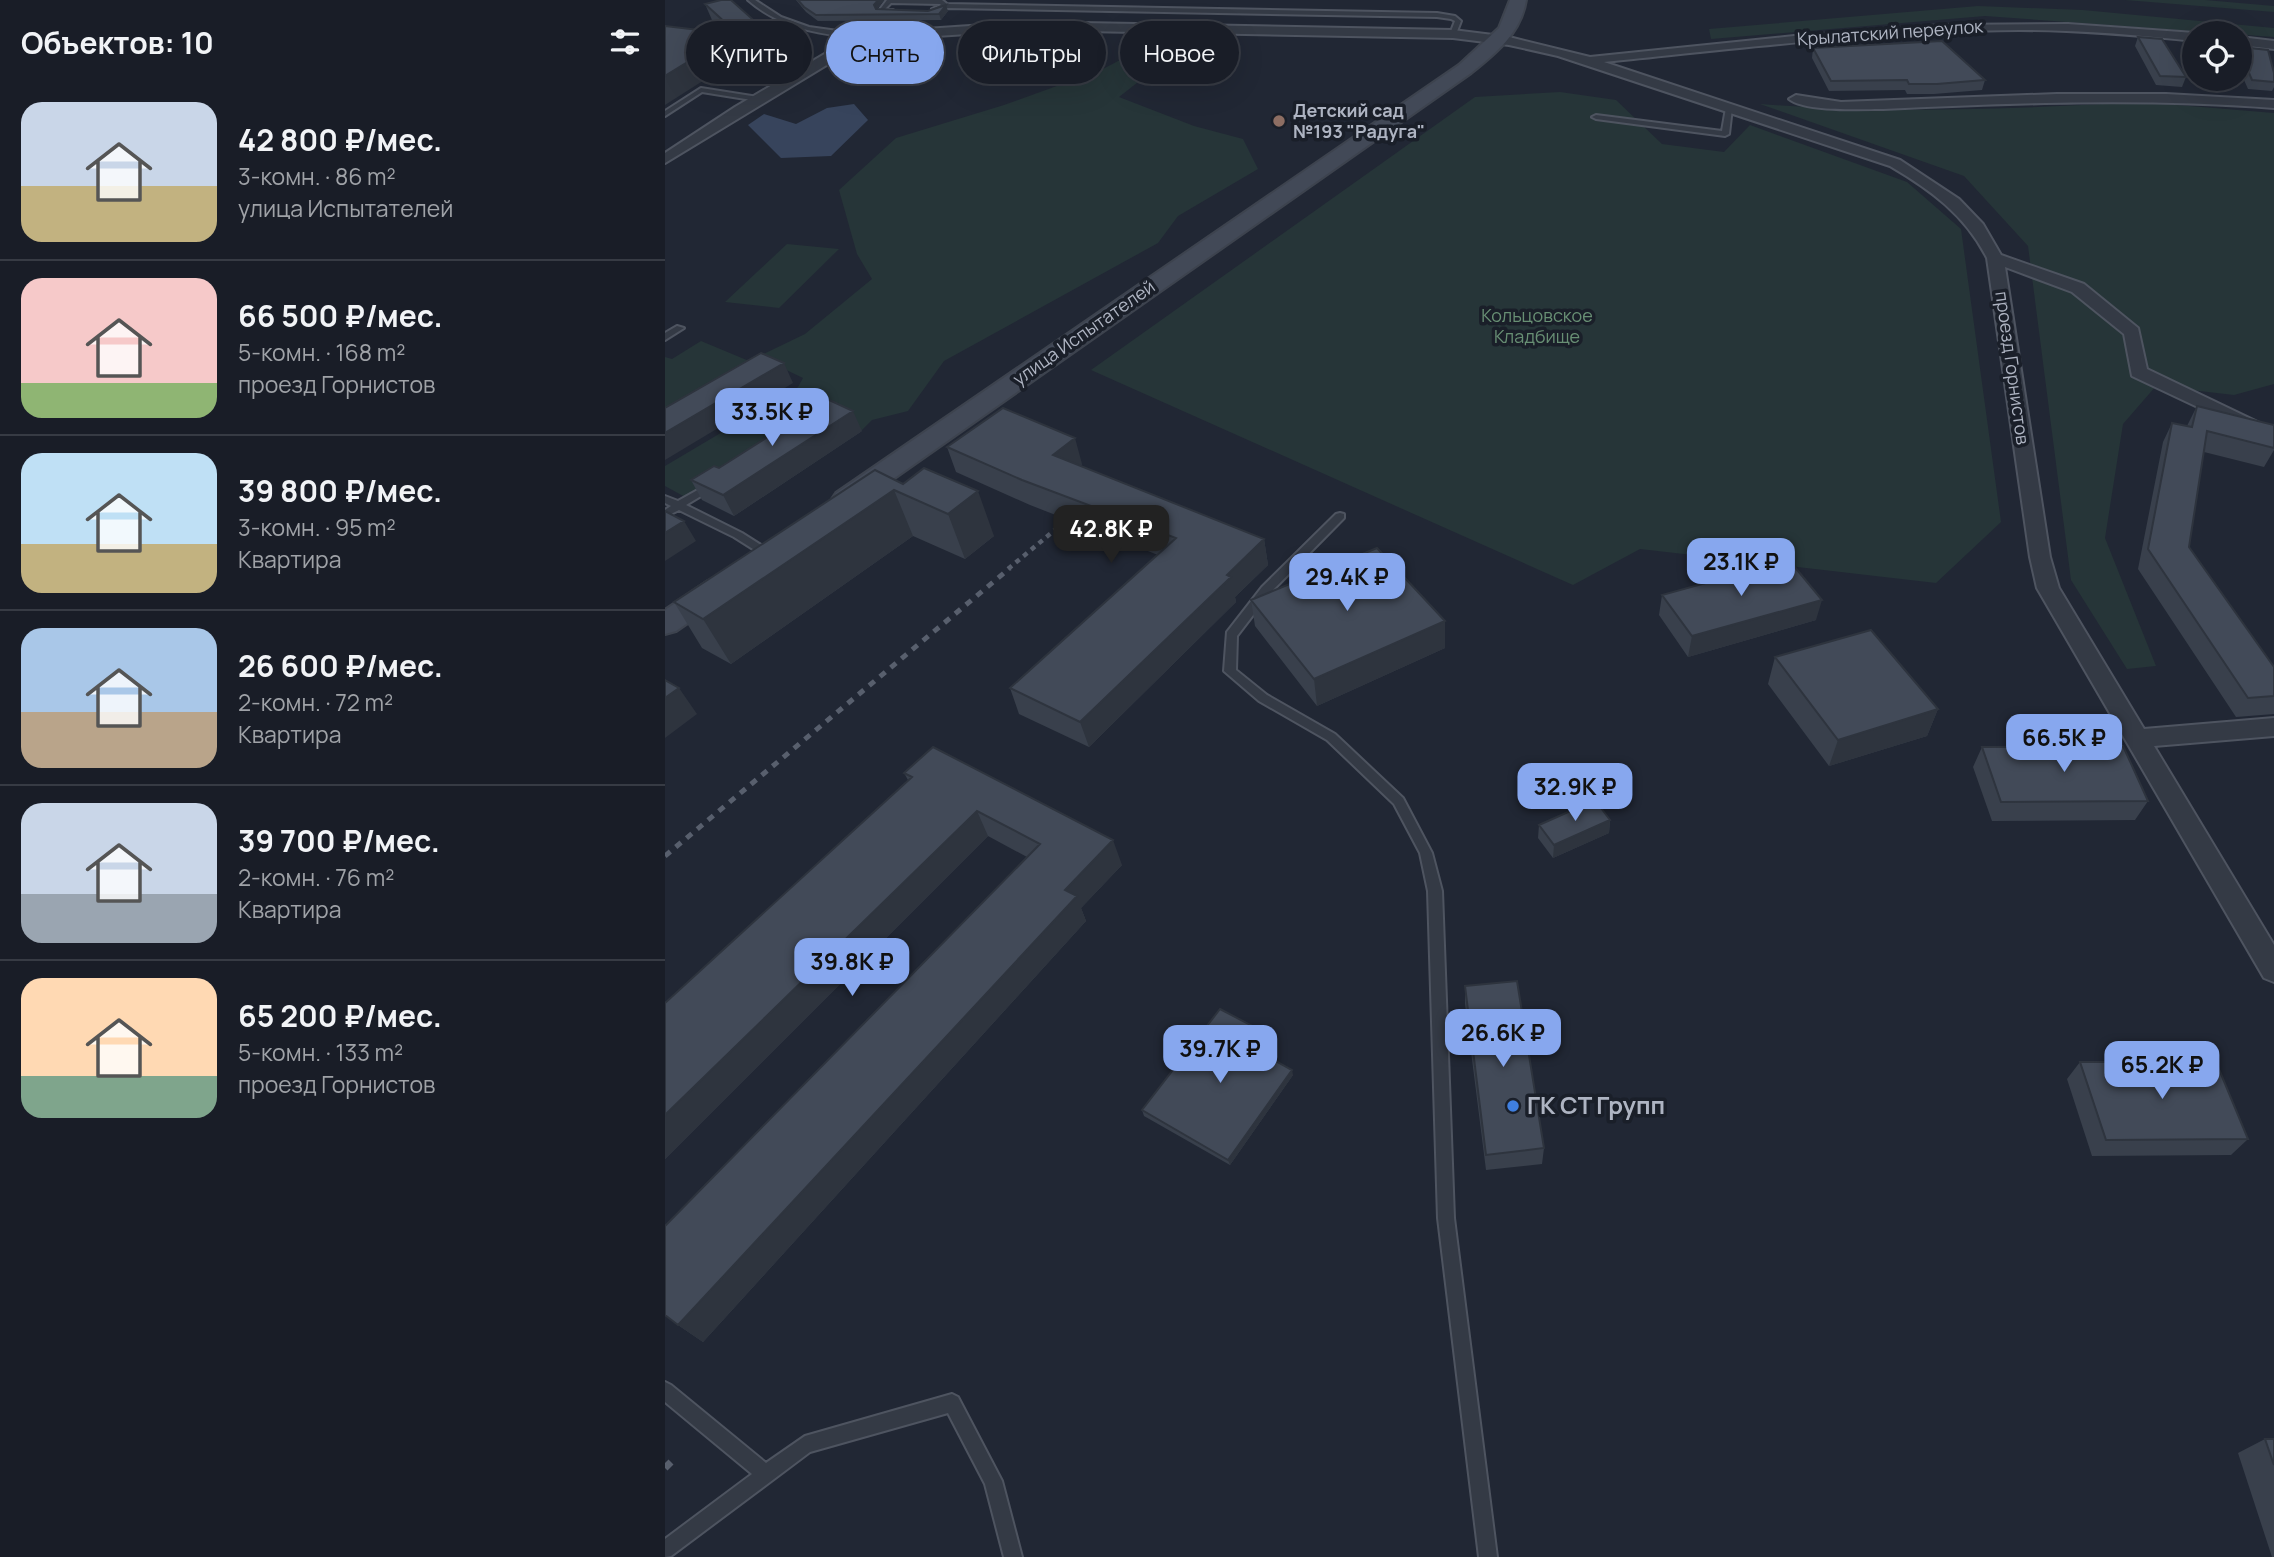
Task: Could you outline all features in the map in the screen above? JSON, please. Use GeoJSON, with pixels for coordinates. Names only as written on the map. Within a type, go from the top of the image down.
{"type":"FeatureCollection","features":[{"type":"Feature","properties":{"kind":"main road"},"geometry":{"type":"LineString","coordinates":[[1500,37],[1512,23],[1518,0]]}},
{"type":"Feature","properties":{"kind":"main road","name":"улица Испытателей"},"geometry":{"type":"LineString","coordinates":[[832,509],[1454,77],[1500,37]]}},
{"type":"Feature","properties":{"kind":"main road"},"geometry":{"type":"LineString","coordinates":[[665,624],[789,539]]}},
{"type":"Feature","properties":{"kind":"street"},"geometry":{"type":"LineString","coordinates":[[944,31],[1028,26],[1453,34]]}},
{"type":"Feature","properties":{"kind":"street","name":"Крылатский переулок"},"geometry":{"type":"LineString","coordinates":[[1586,60],[1799,39],[1994,26],[2182,36]]}},
{"type":"Feature","properties":{"kind":"street","name":"проезд Горнистов"},"geometry":{"type":"LineString","coordinates":[[1453,34],[1500,37],[1586,60],[1895,163],[1933,184],[1968,213],[1995,258],[2039,557],[2048,588],[2274,970]]}},
{"type":"Feature","properties":{"kind":"street"},"geometry":{"type":"LineString","coordinates":[[2252,42],[2274,45]]}},
{"type":"Feature","properties":{"kind":"street"},"geometry":{"type":"LineString","coordinates":[[665,159],[826,59]]}},
{"type":"Feature","properties":{"kind":"street"},"geometry":{"type":"LineString","coordinates":[[1795,99],[1841,106],[2139,97],[2200,97],[2274,104]]}},
{"type":"Feature","properties":{"kind":"street"},"geometry":{"type":"LineString","coordinates":[[1995,258],[2078,288],[2131,332],[2138,372],[2274,437]]}},
{"type":"Feature","properties":{"kind":"street"},"geometry":{"type":"LineString","coordinates":[[2137,739],[2274,727]]}},
{"type":"Feature","properties":{"kind":"lane"},"geometry":{"type":"LineString","coordinates":[[751,0],[774,18],[795,27],[826,32]]}},
{"type":"Feature","properties":{"kind":"lane"},"geometry":{"type":"LineString","coordinates":[[905,11],[880,11],[888,1],[942,2],[945,6]]}},
{"type":"Feature","properties":{"kind":"lane"},"geometry":{"type":"LineString","coordinates":[[930,12],[945,6],[1437,15],[1453,17],[1458,21],[1453,34]]}},
{"type":"Feature","properties":{"kind":"lane"},"geometry":{"type":"LineString","coordinates":[[665,114],[701,90],[758,99]]}},
{"type":"Feature","properties":{"kind":"lane"},"geometry":{"type":"LineString","coordinates":[[1596,117],[1725,134],[1729,108]]}},
{"type":"Feature","properties":{"kind":"lane"},"geometry":{"type":"LineString","coordinates":[[665,337],[680,328]]}},
{"type":"Feature","properties":{"kind":"lane"},"geometry":{"type":"LineString","coordinates":[[665,514],[725,477]]}},
{"type":"Feature","properties":{"kind":"lane"},"geometry":{"type":"LineString","coordinates":[[665,499],[738,535],[768,554]]}},
{"type":"Feature","properties":{"kind":"lane"},"geometry":{"type":"LineString","coordinates":[[1340,516],[1266,590],[1231,635],[1230,671],[1263,698],[1332,737],[1399,801],[1426,853],[1435,891],[1446,1218],[1488,1557]]}},
{"type":"Feature","properties":{"kind":"lane"},"geometry":{"type":"LineString","coordinates":[[665,1391],[766,1474]]}},
{"type":"Feature","properties":{"kind":"lane"},"geometry":{"type":"LineString","coordinates":[[665,1550],[805,1445],[952,1403],[993,1481],[1013,1557]]}},
{"type":"Feature","properties":{"kind":"green space"},"geometry":{"type":"Polygon","coordinates":[[[2125,0],[2205,0],[2274,6],[2274,12],[2125,0]]]}},
{"type":"Feature","properties":{"kind":"green space"},"geometry":{"type":"Polygon","coordinates":[[[1978,6],[2083,10],[2200,21],[2182,21],[2182,30],[1985,16],[1711,39],[1709,29],[1978,6]]]}},
{"type":"Feature","properties":{"kind":"green space"},"geometry":{"type":"Polygon","coordinates":[[[2252,26],[2274,28],[2274,37],[2252,35],[2252,26]]]}},
{"type":"Feature","properties":{"kind":"green space"},"geometry":{"type":"Polygon","coordinates":[[[1120,60],[1120,84],[1136,84],[1119,97],[1194,126],[1243,139],[1258,169],[1178,216],[1158,243],[944,361],[908,411],[872,420],[860,432],[824,415],[685,497],[665,486],[665,466],[798,387],[803,378],[778,366],[665,410],[665,357],[672,359],[701,341],[749,361],[805,334],[872,279],[857,254],[839,190],[896,138],[1062,84],[1106,84],[1106,67],[1120,60]]]}},
{"type":"Feature","properties":{"kind":"green space","name":"Кольцовское Кладбище"},"geometry":{"type":"Polygon","coordinates":[[[1560,92],[1616,100],[1662,144],[1724,152],[1750,125],[1907,182],[1961,229],[2001,522],[1936,583],[1640,549],[1573,585],[1091,370],[1475,97],[1560,92]]]}},
{"type":"Feature","properties":{"kind":"green space"},"geometry":{"type":"Polygon","coordinates":[[[2141,102],[2274,113],[2274,384],[2234,395],[2156,386],[2123,424],[2105,538],[2156,666],[2127,669],[2071,580],[2028,246],[1964,176],[1760,104],[1855,109],[1950,109],[2141,102]]]}},
{"type":"Feature","properties":{"kind":"green space"},"geometry":{"type":"Polygon","coordinates":[[[787,244],[839,249],[779,308],[725,302],[787,244]]]}},
{"type":"Feature","properties":{"kind":"water"},"geometry":{"type":"Polygon","coordinates":[[[854,104],[868,120],[831,156],[781,158],[748,125],[764,114],[796,124],[827,108],[854,104]]]}},
{"type":"Feature","properties":{"kind":"building"},"geometry":{"type":"Polygon","coordinates":[[[731,0],[754,21],[724,21],[705,4],[731,0]]]}},
{"type":"Feature","properties":{"kind":"building"},"geometry":{"type":"Polygon","coordinates":[[[798,0],[878,0],[874,5],[876,9],[928,11],[946,5],[939,14],[816,15],[798,0]]]}},
{"type":"Feature","properties":{"kind":"building"},"geometry":{"type":"Polygon","coordinates":[[[665,26],[686,28],[686,63],[665,76],[665,26]]]}},
{"type":"Feature","properties":{"kind":"building"},"geometry":{"type":"Polygon","coordinates":[[[2138,37],[2162,39],[2182,71],[2182,77],[2160,76],[2138,37]]]}},
{"type":"Feature","properties":{"kind":"building"},"geometry":{"type":"Polygon","coordinates":[[[1942,41],[1985,80],[1937,84],[1909,84],[1907,80],[1831,81],[1813,48],[1942,41]]]}},
{"type":"Feature","properties":{"kind":"building"},"geometry":{"type":"Polygon","coordinates":[[[2252,48],[2268,50],[2274,82],[2252,80],[2252,48]]]}},
{"type":"Feature","properties":{"kind":"building"},"geometry":{"type":"Polygon","coordinates":[[[761,353],[784,363],[665,433],[665,408],[761,353]]]}},
{"type":"Feature","properties":{"kind":"building"},"geometry":{"type":"Polygon","coordinates":[[[827,399],[853,411],[723,495],[691,480],[714,466],[719,468],[827,399]]]}},
{"type":"Feature","properties":{"kind":"building"},"geometry":{"type":"Polygon","coordinates":[[[2197,406],[2274,425],[2274,448],[2207,431],[2189,547],[2274,667],[2274,696],[2248,698],[2148,549],[2172,423],[2192,427],[2197,406]]]}},
{"type":"Feature","properties":{"kind":"building"},"geometry":{"type":"Polygon","coordinates":[[[1003,408],[1075,438],[1053,455],[1264,539],[1227,575],[1231,577],[1080,722],[1010,688],[1176,538],[1022,480],[947,447],[1003,408]]]}},
{"type":"Feature","properties":{"kind":"building"},"geometry":{"type":"Polygon","coordinates":[[[924,468],[978,491],[948,514],[894,490],[703,619],[674,602],[875,470],[903,484],[924,468]]]}},
{"type":"Feature","properties":{"kind":"building"},"geometry":{"type":"Polygon","coordinates":[[[665,511],[684,521],[665,533],[665,511]]]}},
{"type":"Feature","properties":{"kind":"building"},"geometry":{"type":"Polygon","coordinates":[[[1377,548],[1445,621],[1314,679],[1251,600],[1377,548]]]}},
{"type":"Feature","properties":{"kind":"building"},"geometry":{"type":"Polygon","coordinates":[[[1789,560],[1822,600],[1692,636],[1662,595],[1789,560]]]}},
{"type":"Feature","properties":{"kind":"building"},"geometry":{"type":"Polygon","coordinates":[[[1871,630],[1938,709],[1838,740],[1775,657],[1871,630]]]}},
{"type":"Feature","properties":{"kind":"building"},"geometry":{"type":"Polygon","coordinates":[[[665,680],[679,688],[665,698],[665,680]]]}},
{"type":"Feature","properties":{"kind":"building"},"geometry":{"type":"Polygon","coordinates":[[[2123,746],[2148,801],[2001,802],[1982,747],[2123,746]]]}},
{"type":"Feature","properties":{"kind":"building"},"geometry":{"type":"Polygon","coordinates":[[[933,747],[1113,840],[1065,890],[1077,896],[678,1325],[665,1315],[665,1226],[1040,844],[977,811],[665,1115],[665,1003],[912,777],[904,773],[933,747]]]}},
{"type":"Feature","properties":{"kind":"building"},"geometry":{"type":"Polygon","coordinates":[[[1595,800],[1610,820],[1554,845],[1539,825],[1595,800]]]}},
{"type":"Feature","properties":{"kind":"building"},"geometry":{"type":"Polygon","coordinates":[[[1517,981],[1544,1148],[1486,1155],[1465,986],[1517,981]]]}},
{"type":"Feature","properties":{"kind":"building"},"geometry":{"type":"Polygon","coordinates":[[[1220,1009],[1275,1038],[1263,1054],[1292,1070],[1228,1160],[1142,1110],[1220,1009]]]}},
{"type":"Feature","properties":{"kind":"building"},"geometry":{"type":"Polygon","coordinates":[[[2080,1062],[2216,1062],[2248,1139],[2106,1140],[2080,1062]]]}},
{"type":"Feature","properties":{"kind":"building"},"geometry":{"type":"Polygon","coordinates":[[[2265,1439],[2274,1439],[2274,1465],[2265,1439]]]}},
{"type":"Feature","properties":{"kind":"railway"},"geometry":{"type":"LineString","coordinates":[[1008,569],[1062,524]]}},
{"type":"Feature","properties":{"kind":"railway"},"geometry":{"type":"LineString","coordinates":[[665,856],[1010,568]]}},
{"type":"Feature","properties":{"kind":"railway"},"geometry":{"type":"LineString","coordinates":[[665,1468],[671,1462]]}},
{"type":"Feature","properties":{"kind":"place","name":"Детский сад №193 \"Радуга\""},"geometry":{"type":"Point","coordinates":[1279,121]}},
{"type":"Feature","properties":{"kind":"place","name":"ГК СТ Групп"},"geometry":{"type":"Point","coordinates":[1513,1106]}}]}
